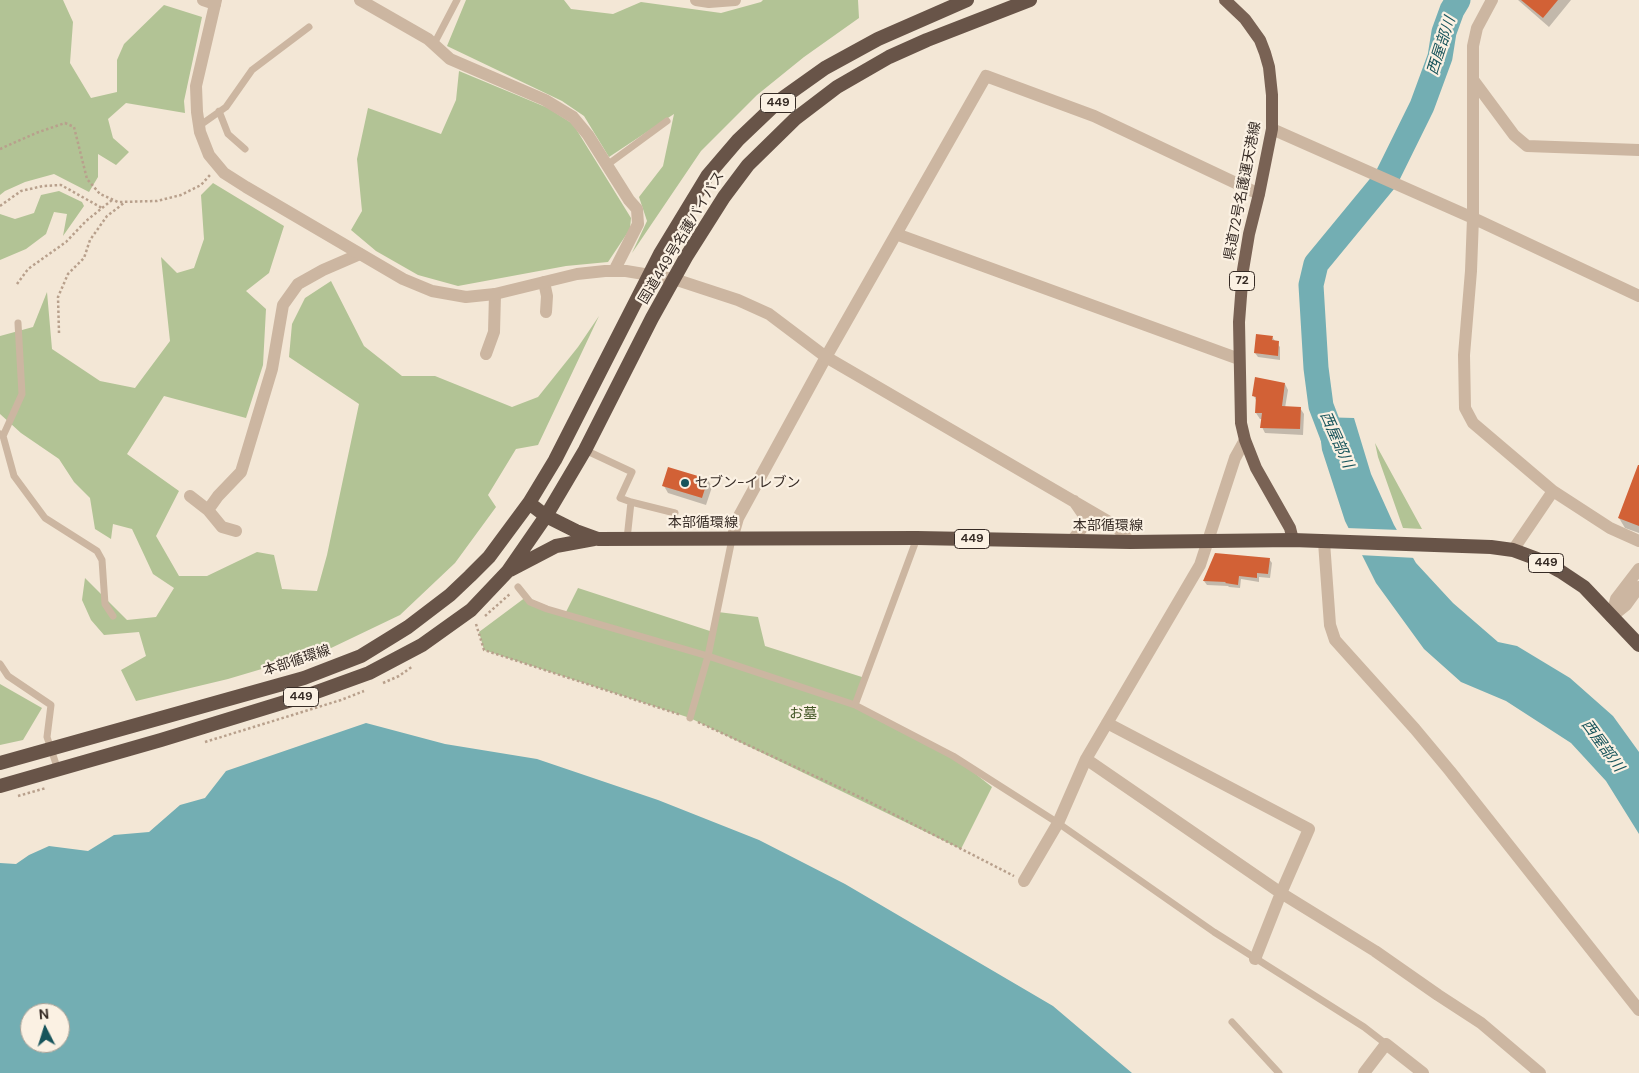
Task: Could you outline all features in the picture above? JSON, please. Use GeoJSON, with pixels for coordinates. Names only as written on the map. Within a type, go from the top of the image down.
{"type":"FeatureCollection","features":[{"type":"Feature","properties":{"kind":"highway","name":"国道449号名護バイパス"},"geometry":{"type":"LineString","coordinates":[[529,503],[555,460],[660,254],[708,175],[738,140],[780,100],[825,68],[947,4],[967,0]]}},
{"type":"Feature","properties":{"kind":"highway","name":"国道449号名護バイパス"},"geometry":{"type":"LineString","coordinates":[[546,516],[585,450],[692,248],[737,178],[761,151],[795,119],[837,86],[889,57],[1030,0]]}},
{"type":"Feature","properties":{"kind":"highway","name":"本部循環線"},"geometry":{"type":"LineString","coordinates":[[0,763],[304,678],[361,656],[408,627],[470,576],[489,556],[529,503],[546,516],[576,531],[598,539],[917,538],[1071,542],[1293,540],[1491,547],[1513,550],[1540,560],[1568,576],[1584,587],[1639,645]]}},
{"type":"Feature","properties":{"kind":"highway","name":"449"},"geometry":{"type":"LineString","coordinates":[[0,786],[311,694],[369,673],[422,646],[471,610],[508,571],[546,516]]}},
{"type":"Feature","properties":{"kind":"highway"},"geometry":{"type":"LineString","coordinates":[[508,571],[556,546],[598,539]]}},
{"type":"Feature","properties":{"kind":"main road","name":"県道72号名護運天港線"},"geometry":{"type":"LineString","coordinates":[[1225,0],[1253,29],[1266,53],[1271,80],[1272,129],[1243,270],[1239,322],[1241,423],[1244,440],[1256,468],[1290,528],[1293,540]]}},
{"type":"Feature","properties":{"kind":"street"},"geometry":{"type":"LineString","coordinates":[[360,0],[428,39],[450,59],[545,100],[574,117],[588,135],[629,200],[637,209],[638,224],[614,271]]}},
{"type":"Feature","properties":{"kind":"street"},"geometry":{"type":"LineString","coordinates":[[696,0],[709,2],[736,0]]}},
{"type":"Feature","properties":{"kind":"street"},"geometry":{"type":"LineString","coordinates":[[1492,0],[1477,28],[1473,46],[1473,218],[1464,355],[1465,408],[1472,423],[1553,491],[1610,528],[1639,541]]}},
{"type":"Feature","properties":{"kind":"street"},"geometry":{"type":"LineString","coordinates":[[211,1],[196,86],[199,126],[209,155],[224,173],[246,187],[403,279],[432,292],[466,297],[494,294],[577,274],[614,271],[650,274],[674,279],[738,300],[769,314],[826,357],[994,456],[1074,500],[1116,526],[1130,542]]}},
{"type":"Feature","properties":{"kind":"street"},"geometry":{"type":"LineString","coordinates":[[732,539],[738,518],[826,357],[986,76],[1094,116],[1259,194]]}},
{"type":"Feature","properties":{"kind":"street"},"geometry":{"type":"LineString","coordinates":[[1474,81],[1514,135],[1527,146],[1639,150]]}},
{"type":"Feature","properties":{"kind":"street"},"geometry":{"type":"LineString","coordinates":[[1272,129],[1473,218],[1639,296]]}},
{"type":"Feature","properties":{"kind":"street"},"geometry":{"type":"LineString","coordinates":[[896,234],[1239,359]]}},
{"type":"Feature","properties":{"kind":"street"},"geometry":{"type":"LineString","coordinates":[[208,510],[218,496],[241,472],[272,369],[283,305],[298,284],[323,270],[360,254]]}},
{"type":"Feature","properties":{"kind":"street"},"geometry":{"type":"LineString","coordinates":[[544,282],[547,296],[546,312]]}},
{"type":"Feature","properties":{"kind":"street"},"geometry":{"type":"LineString","coordinates":[[486,354],[494,332],[494,294]]}},
{"type":"Feature","properties":{"kind":"street"},"geometry":{"type":"LineString","coordinates":[[1024,881],[1058,823],[1086,759],[1200,565],[1235,458],[1244,440]]}},
{"type":"Feature","properties":{"kind":"street"},"geometry":{"type":"LineString","coordinates":[[1513,550],[1553,491]]}},
{"type":"Feature","properties":{"kind":"street"},"geometry":{"type":"LineString","coordinates":[[190,496],[208,510],[222,527],[236,531]]}},
{"type":"Feature","properties":{"kind":"street"},"geometry":{"type":"LineString","coordinates":[[1071,542],[1082,528],[1083,523],[1083,514],[1074,500]]}},
{"type":"Feature","properties":{"kind":"street"},"geometry":{"type":"LineString","coordinates":[[1324,542],[1329,616],[1335,640],[1450,771],[1639,1010]]}},
{"type":"Feature","properties":{"kind":"street"},"geometry":{"type":"LineString","coordinates":[[1611,617],[1616,599],[1639,569]]}},
{"type":"Feature","properties":{"kind":"street"},"geometry":{"type":"LineString","coordinates":[[1611,617],[1626,605],[1639,587]]}},
{"type":"Feature","properties":{"kind":"street"},"geometry":{"type":"LineString","coordinates":[[1107,723],[1309,829],[1255,959]]}},
{"type":"Feature","properties":{"kind":"street"},"geometry":{"type":"LineString","coordinates":[[1086,759],[1281,893],[1375,951],[1481,1023],[1540,1073]]}},
{"type":"Feature","properties":{"kind":"street"},"geometry":{"type":"LineString","coordinates":[[1364,1073],[1386,1044],[1423,1073]]}},
{"type":"Feature","properties":{"kind":"lane"},"geometry":{"type":"LineString","coordinates":[[434,44],[457,0]]}},
{"type":"Feature","properties":{"kind":"lane"},"geometry":{"type":"LineString","coordinates":[[199,126],[226,107],[252,70],[309,27]]}},
{"type":"Feature","properties":{"kind":"lane"},"geometry":{"type":"LineString","coordinates":[[219,112],[228,134],[245,149]]}},
{"type":"Feature","properties":{"kind":"lane"},"geometry":{"type":"LineString","coordinates":[[607,165],[667,121]]}},
{"type":"Feature","properties":{"kind":"lane"},"geometry":{"type":"LineString","coordinates":[[18,323],[22,394],[2,435],[14,476],[45,518],[97,551],[102,560],[105,604],[113,616]]}},
{"type":"Feature","properties":{"kind":"lane"},"geometry":{"type":"LineString","coordinates":[[585,450],[632,472],[620,498],[675,513]]}},
{"type":"Feature","properties":{"kind":"lane"},"geometry":{"type":"LineString","coordinates":[[627,539],[631,502]]}},
{"type":"Feature","properties":{"kind":"lane"},"geometry":{"type":"LineString","coordinates":[[855,704],[917,538]]}},
{"type":"Feature","properties":{"kind":"lane"},"geometry":{"type":"LineString","coordinates":[[690,718],[708,656],[732,539]]}},
{"type":"Feature","properties":{"kind":"lane"},"geometry":{"type":"LineString","coordinates":[[518,587],[530,602],[547,609],[708,656],[855,704],[953,756],[1058,823],[1255,959],[1364,1027],[1386,1044]]}},
{"type":"Feature","properties":{"kind":"lane"},"geometry":{"type":"LineString","coordinates":[[0,664],[8,676],[51,705],[47,737],[58,770]]}},
{"type":"Feature","properties":{"kind":"lane"},"geometry":{"type":"LineString","coordinates":[[1232,1022],[1280,1073]]}},
{"type":"Feature","properties":{"kind":"path"},"geometry":{"type":"LineString","coordinates":[[0,149],[65,123],[74,127],[87,179],[100,194],[118,202],[157,201],[181,194],[201,185],[218,166]]}},
{"type":"Feature","properties":{"kind":"path"},"geometry":{"type":"LineString","coordinates":[[0,206],[21,191],[43,186],[62,185],[102,208]]}},
{"type":"Feature","properties":{"kind":"path"},"geometry":{"type":"LineString","coordinates":[[17,284],[28,269],[66,242],[86,221],[112,200]]}},
{"type":"Feature","properties":{"kind":"path"},"geometry":{"type":"LineString","coordinates":[[59,333],[58,298],[68,274],[84,258],[90,240],[107,216],[125,202]]}},
{"type":"Feature","properties":{"kind":"path"},"geometry":{"type":"LineString","coordinates":[[476,624],[484,650],[690,718],[860,797],[1024,881]]}},
{"type":"Feature","properties":{"kind":"green space"},"geometry":{"type":"Polygon","coordinates":[[[0,0],[63,0],[73,22],[70,63],[91,98],[117,92],[117,60],[124,44],[164,5],[202,17],[184,101],[185,113],[126,103],[108,119],[113,138],[129,152],[116,165],[98,154],[98,177],[89,192],[54,174],[25,182],[0,195],[0,0]]]}},
{"type":"Feature","properties":{"kind":"green space"},"geometry":{"type":"Polygon","coordinates":[[[466,0],[564,0],[571,9],[613,14],[641,2],[721,13],[763,0],[858,0],[859,18],[804,57],[757,95],[701,151],[632,253],[647,221],[639,197],[663,166],[674,114],[609,157],[584,116],[562,101],[447,46],[466,0]]]}},
{"type":"Feature","properties":{"kind":"green space"},"geometry":{"type":"Polygon","coordinates":[[[459,71],[548,108],[573,124],[631,218],[630,229],[608,262],[566,266],[458,286],[418,275],[376,251],[351,230],[362,211],[357,159],[368,108],[441,134],[456,100],[459,71]]]}},
{"type":"Feature","properties":{"kind":"green space"},"geometry":{"type":"Polygon","coordinates":[[[213,183],[284,226],[269,273],[246,291],[266,309],[263,365],[246,418],[164,396],[127,454],[179,491],[156,536],[179,576],[207,576],[257,552],[274,555],[282,589],[317,591],[327,555],[359,404],[289,357],[292,324],[305,298],[331,281],[364,346],[402,376],[435,376],[512,407],[538,397],[578,347],[599,316],[538,445],[516,449],[488,495],[496,507],[455,563],[400,615],[329,649],[228,679],[136,701],[121,670],[146,656],[139,632],[104,635],[91,620],[82,600],[85,578],[127,620],[156,617],[174,588],[153,574],[132,529],[113,524],[111,539],[95,529],[90,498],[74,482],[59,459],[21,433],[0,414],[0,336],[33,327],[47,292],[52,349],[100,381],[135,388],[170,341],[161,257],[177,273],[194,268],[204,239],[201,195],[213,183]]]}},
{"type":"Feature","properties":{"kind":"green space"},"geometry":{"type":"Polygon","coordinates":[[[59,191],[82,202],[84,206],[63,236],[67,214],[54,212],[46,234],[26,249],[0,260],[0,214],[15,219],[34,213],[41,195],[59,191]]]}},
{"type":"Feature","properties":{"kind":"green space"},"geometry":{"type":"Polygon","coordinates":[[[1375,443],[1422,529],[1403,528],[1378,457],[1375,443]]]}},
{"type":"Feature","properties":{"kind":"green space","name":"お墓"},"geometry":{"type":"Polygon","coordinates":[[[578,588],[713,632],[718,612],[758,617],[765,646],[865,678],[855,704],[953,756],[992,787],[961,849],[690,718],[484,650],[479,632],[526,597],[565,614],[578,588]]]}},
{"type":"Feature","properties":{"kind":"green space"},"geometry":{"type":"Polygon","coordinates":[[[0,684],[42,708],[23,740],[0,745],[0,684]]]}},
{"type":"Feature","properties":{"kind":"water"},"geometry":{"type":"Polygon","coordinates":[[[1318,417],[1354,418],[1371,474],[1394,525],[1416,563],[1453,603],[1498,642],[1517,646],[1570,678],[1613,716],[1639,752],[1639,834],[1606,781],[1571,743],[1506,701],[1461,682],[1424,649],[1376,583],[1345,521],[1322,450],[1318,417]]]}},
{"type":"Feature","properties":{"kind":"water"},"geometry":{"type":"Polygon","coordinates":[[[366,723],[445,744],[537,759],[658,800],[759,840],[845,884],[1053,1006],[1132,1073],[0,1073],[0,863],[16,864],[29,855],[49,846],[88,851],[114,835],[149,832],[180,805],[205,798],[226,771],[366,723]]]}},
{"type":"Feature","properties":{"kind":"pier"},"geometry":{"type":"Polygon","coordinates":[[[1346,528],[1400,530],[1416,558],[1359,555],[1346,528]]]}},
{"type":"Feature","properties":{"kind":"building"},"geometry":{"type":"Polygon","coordinates":[[[1521,0],[1558,0],[1543,18],[1521,0]]]}},
{"type":"Feature","properties":{"kind":"building"},"geometry":{"type":"Polygon","coordinates":[[[1256,334],[1273,336],[1272,340],[1279,341],[1278,356],[1254,353],[1256,334]]]}},
{"type":"Feature","properties":{"kind":"building"},"geometry":{"type":"Polygon","coordinates":[[[1255,377],[1285,383],[1282,406],[1301,407],[1300,429],[1260,428],[1262,413],[1255,413],[1256,397],[1252,396],[1255,377]]]}},
{"type":"Feature","properties":{"kind":"building"},"geometry":{"type":"Polygon","coordinates":[[[1639,465],[1639,526],[1618,518],[1639,465]]]}},
{"type":"Feature","properties":{"kind":"building","name":"セブン-イレブン"},"geometry":{"type":"Polygon","coordinates":[[[668,467],[708,479],[702,498],[662,486],[668,467]]]}},
{"type":"Feature","properties":{"kind":"building"},"geometry":{"type":"Polygon","coordinates":[[[1215,553],[1270,558],[1268,574],[1257,573],[1257,578],[1239,576],[1238,585],[1226,582],[1203,581],[1215,553]]]}},
{"type":"Feature","properties":{"kind":"waterway","name":"西屋部川"},"geometry":{"type":"LineString","coordinates":[[1337,448],[1321,406],[1316,368],[1311,285],[1316,264],[1386,179],[1422,106],[1440,57],[1444,32],[1458,0]]}},
{"type":"Feature","properties":{"kind":"place","name":"セブン-イレブン"},"geometry":{"type":"Point","coordinates":[685,483]}}]}
